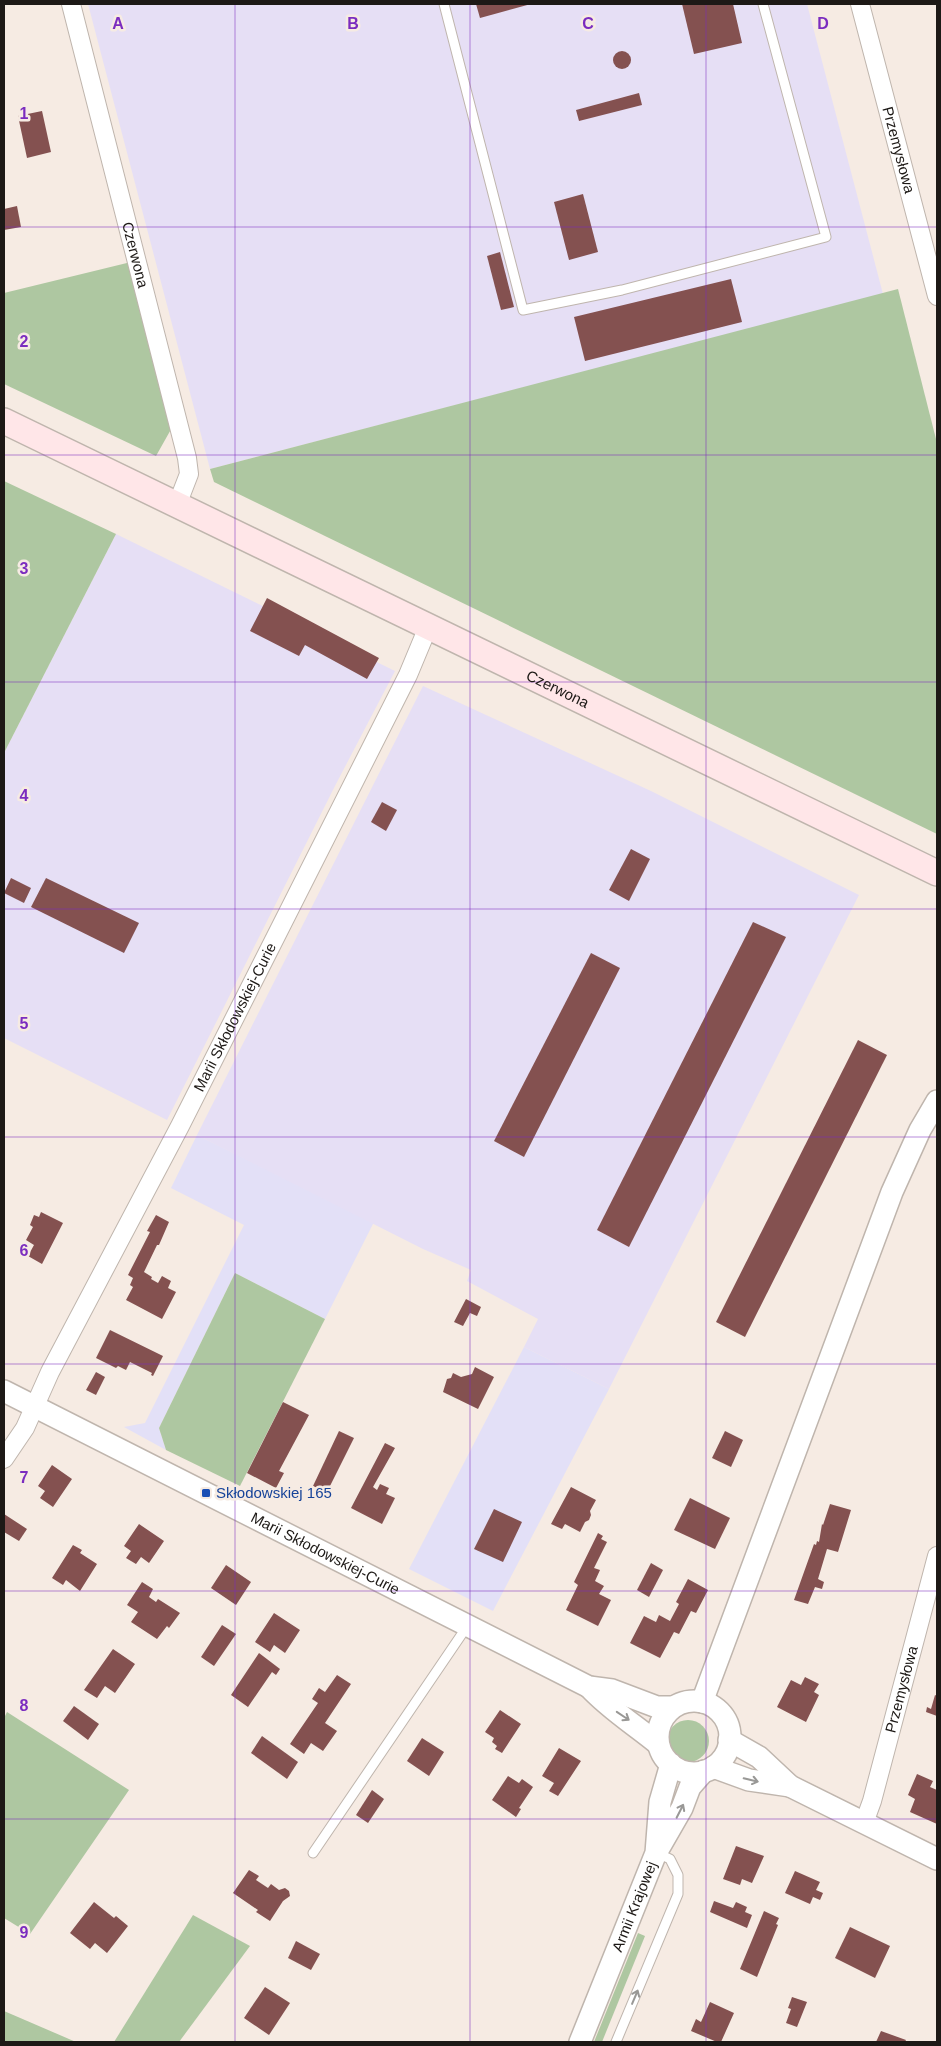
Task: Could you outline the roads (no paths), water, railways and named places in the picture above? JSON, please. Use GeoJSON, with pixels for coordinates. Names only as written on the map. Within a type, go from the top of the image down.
{"type":"FeatureCollection","features":[{"type":"Feature","properties":{"kind":"main road","name":"Czerwona"},"geometry":{"type":"LineString","coordinates":[[4,420],[937,873]]}},
{"type":"Feature","properties":{"kind":"street","name":"Czerwona"},"geometry":{"type":"LineString","coordinates":[[71,4],[187,458],[189,474],[177,504]]}},
{"type":"Feature","properties":{"kind":"street","name":"Przemysłowa"},"geometry":{"type":"LineString","coordinates":[[860,4],[937,296]]}},
{"type":"Feature","properties":{"kind":"street","name":"Marii Skłodowskiej-Curie"},"geometry":{"type":"LineString","coordinates":[[4,1459],[25,1428],[50,1372],[180,1126],[408,675],[428,627]]}},
{"type":"Feature","properties":{"kind":"street"},"geometry":{"type":"LineString","coordinates":[[702,1702],[892,1192],[920,1130],[937,1102]]}},
{"type":"Feature","properties":{"kind":"street","name":"Marii Skłodowskiej-Curie"},"geometry":{"type":"LineString","coordinates":[[4,1390],[589,1687],[612,1690],[657,1707],[673,1707]]}},
{"type":"Feature","properties":{"kind":"street","name":"Przemysłowa"},"geometry":{"type":"LineString","coordinates":[[864,1823],[872,1801],[937,1556]]}},
{"type":"Feature","properties":{"kind":"street","name":"Marii Skłodowskiej-Curie"},"geometry":{"type":"LineString","coordinates":[[589,1687],[604,1704],[627,1718],[658,1744]]}},
{"type":"Feature","properties":{"kind":"street"},"geometry":{"type":"LineString","coordinates":[[656,1853],[682,1808],[690,1788],[709,1769],[721,1762],[730,1740],[728,1726],[718,1710],[702,1702],[691,1700],[673,1707],[665,1714],[660,1723],[658,1744],[663,1755],[671,1764],[687,1772],[709,1769],[749,1780],[790,1786]]}},
{"type":"Feature","properties":{"kind":"street"},"geometry":{"type":"LineString","coordinates":[[730,1740],[758,1757],[790,1786],[937,1860]]}},
{"type":"Feature","properties":{"kind":"street","name":"Armii Krajowej"},"geometry":{"type":"LineString","coordinates":[[580,2042],[656,1853],[660,1802],[671,1764]]}},
{"type":"Feature","properties":{"kind":"lane"},"geometry":{"type":"LineString","coordinates":[[444,4],[523,310],[622,290],[826,238],[763,4]]}},
{"type":"Feature","properties":{"kind":"lane"},"geometry":{"type":"LineString","coordinates":[[313,1853],[468,1625]]}},
{"type":"Feature","properties":{"kind":"lane"},"geometry":{"type":"LineString","coordinates":[[616,2042],[678,1894],[678,1875],[670,1859],[656,1853]]}},
{"type":"Feature","properties":{"kind":"place","name":"Skłodowskiej 165"},"geometry":{"type":"Point","coordinates":[206,1493]}}]}
